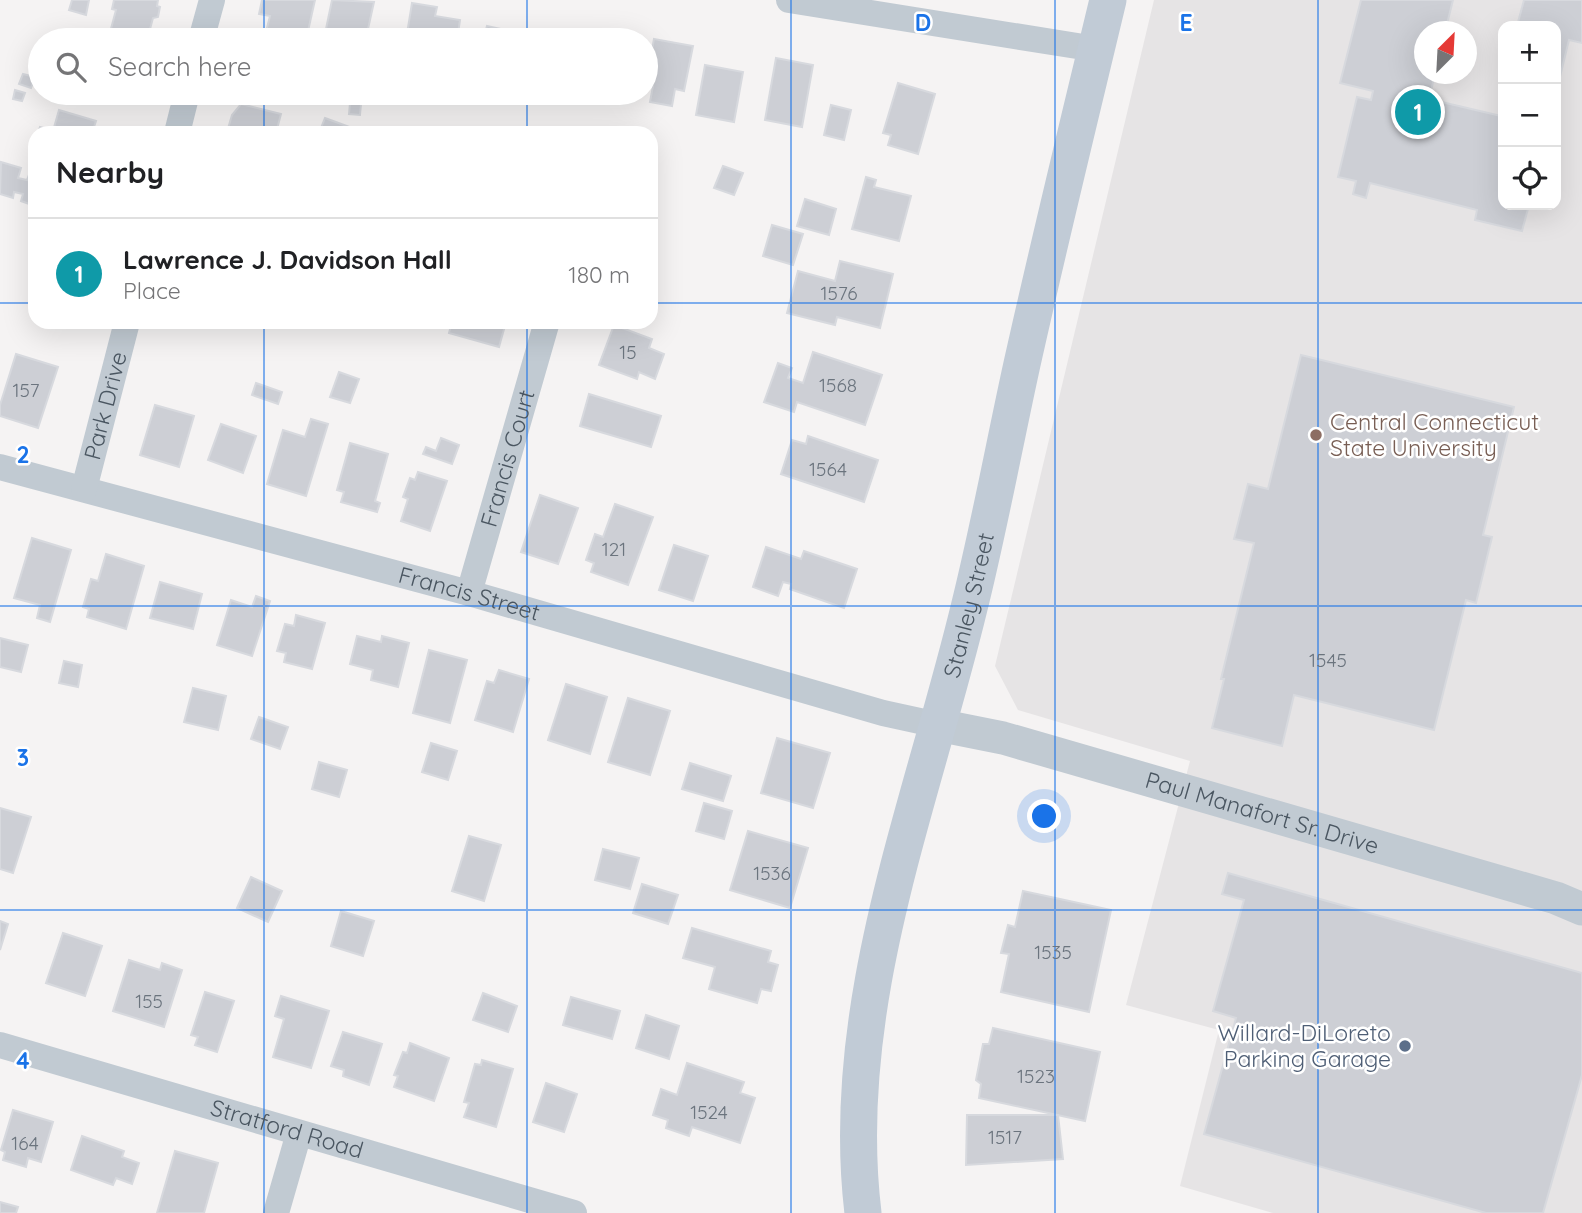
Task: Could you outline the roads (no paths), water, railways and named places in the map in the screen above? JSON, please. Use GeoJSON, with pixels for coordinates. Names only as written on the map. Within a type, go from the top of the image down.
{"type":"FeatureCollection","features":[{"type":"Feature","properties":{"kind":"main road","name":"Stanley Street"},"geometry":{"type":"LineString","coordinates":[[863,1213],[858,1115],[868,1013],[885,923],[976,579],[1023,360],[1108,0]]}},
{"type":"Feature","properties":{"kind":"street"},"geometry":{"type":"LineString","coordinates":[[204,28],[212,0]]}},
{"type":"Feature","properties":{"kind":"street"},"geometry":{"type":"LineString","coordinates":[[789,0],[1096,49]]}},
{"type":"Feature","properties":{"kind":"street"},"geometry":{"type":"LineString","coordinates":[[179,126],[184,105]]}},
{"type":"Feature","properties":{"kind":"street","name":"Park Drive"},"geometry":{"type":"LineString","coordinates":[[83,489],[125,329]]}},
{"type":"Feature","properties":{"kind":"street","name":"Francis Court"},"geometry":{"type":"LineString","coordinates":[[469,593],[545,329]]}},
{"type":"Feature","properties":{"kind":"street","name":"Francis Street"},"geometry":{"type":"LineString","coordinates":[[0,467],[469,593],[883,713],[938,725]]}},
{"type":"Feature","properties":{"kind":"street","name":"Paul Manafort Sr. Drive"},"geometry":{"type":"LineString","coordinates":[[938,725],[1016,742],[1556,898],[1582,909]]}},
{"type":"Feature","properties":{"kind":"street","name":"Stratford Road"},"geometry":{"type":"LineString","coordinates":[[0,1045],[574,1213]]}},
{"type":"Feature","properties":{"kind":"street"},"geometry":{"type":"LineString","coordinates":[[276,1213],[299,1133]]}},
{"type":"Feature","properties":{"kind":"place","name":"Lawrence J. Davidson Hall"},"geometry":{"type":"Point","coordinates":[1418,112]}},
{"type":"Feature","properties":{"kind":"place","name":"Central Connecticut State University"},"geometry":{"type":"Point","coordinates":[1316,435]}},
{"type":"Feature","properties":{"kind":"place","name":"Willard-DiLoreto Parking Garage"},"geometry":{"type":"Point","coordinates":[1405,1046]}}]}
